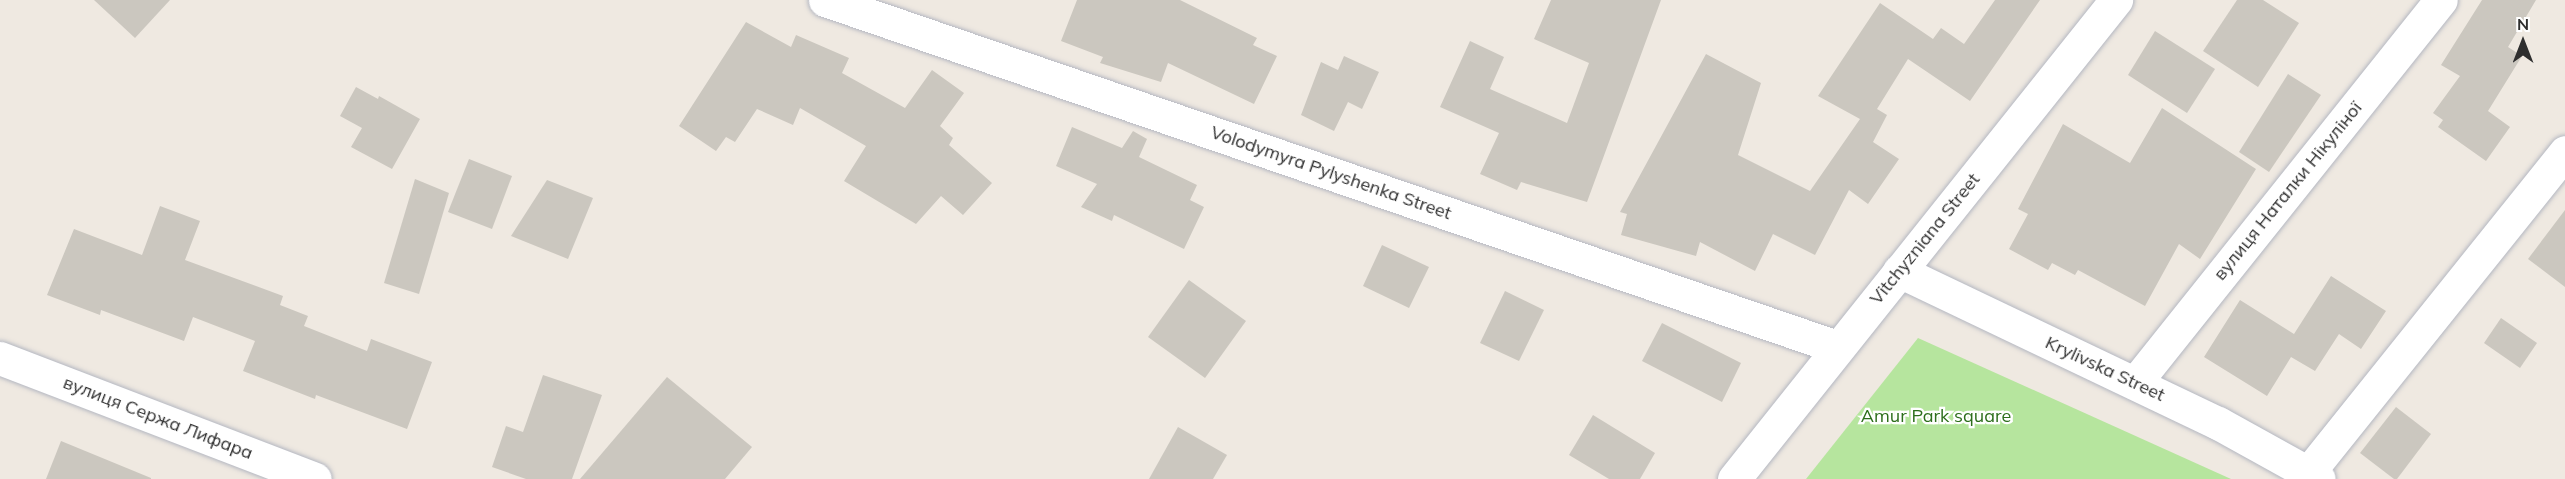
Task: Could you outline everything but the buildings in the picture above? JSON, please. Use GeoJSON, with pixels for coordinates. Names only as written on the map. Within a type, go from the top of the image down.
{"type":"FeatureCollection","features":[{"type":"Feature","properties":{"kind":"street","name":"Volodymyra Pylyshenka Street"},"geometry":{"type":"LineString","coordinates":[[825,0],[1837,347]]}},
{"type":"Feature","properties":{"kind":"street","name":"Vitchyzniana Street"},"geometry":{"type":"LineString","coordinates":[[1734,479],[2116,0]]}},
{"type":"Feature","properties":{"kind":"street","name":"вулиця Наталки Нікуліної"},"geometry":{"type":"LineString","coordinates":[[2135,383],[2441,0]]}},
{"type":"Feature","properties":{"kind":"street","name":"Krylivska Street"},"geometry":{"type":"LineString","coordinates":[[1899,271],[2218,423],[2314,476],[2565,152]]}},
{"type":"Feature","properties":{"kind":"street","name":"вулиця Сержа Лифара"},"geometry":{"type":"LineString","coordinates":[[0,358],[315,479]]}},
{"type":"Feature","properties":{"kind":"green space","name":"Amur Park square"},"geometry":{"type":"Polygon","coordinates":[[[1918,338],[2231,479],[1806,479],[1918,338]]]}}]}
